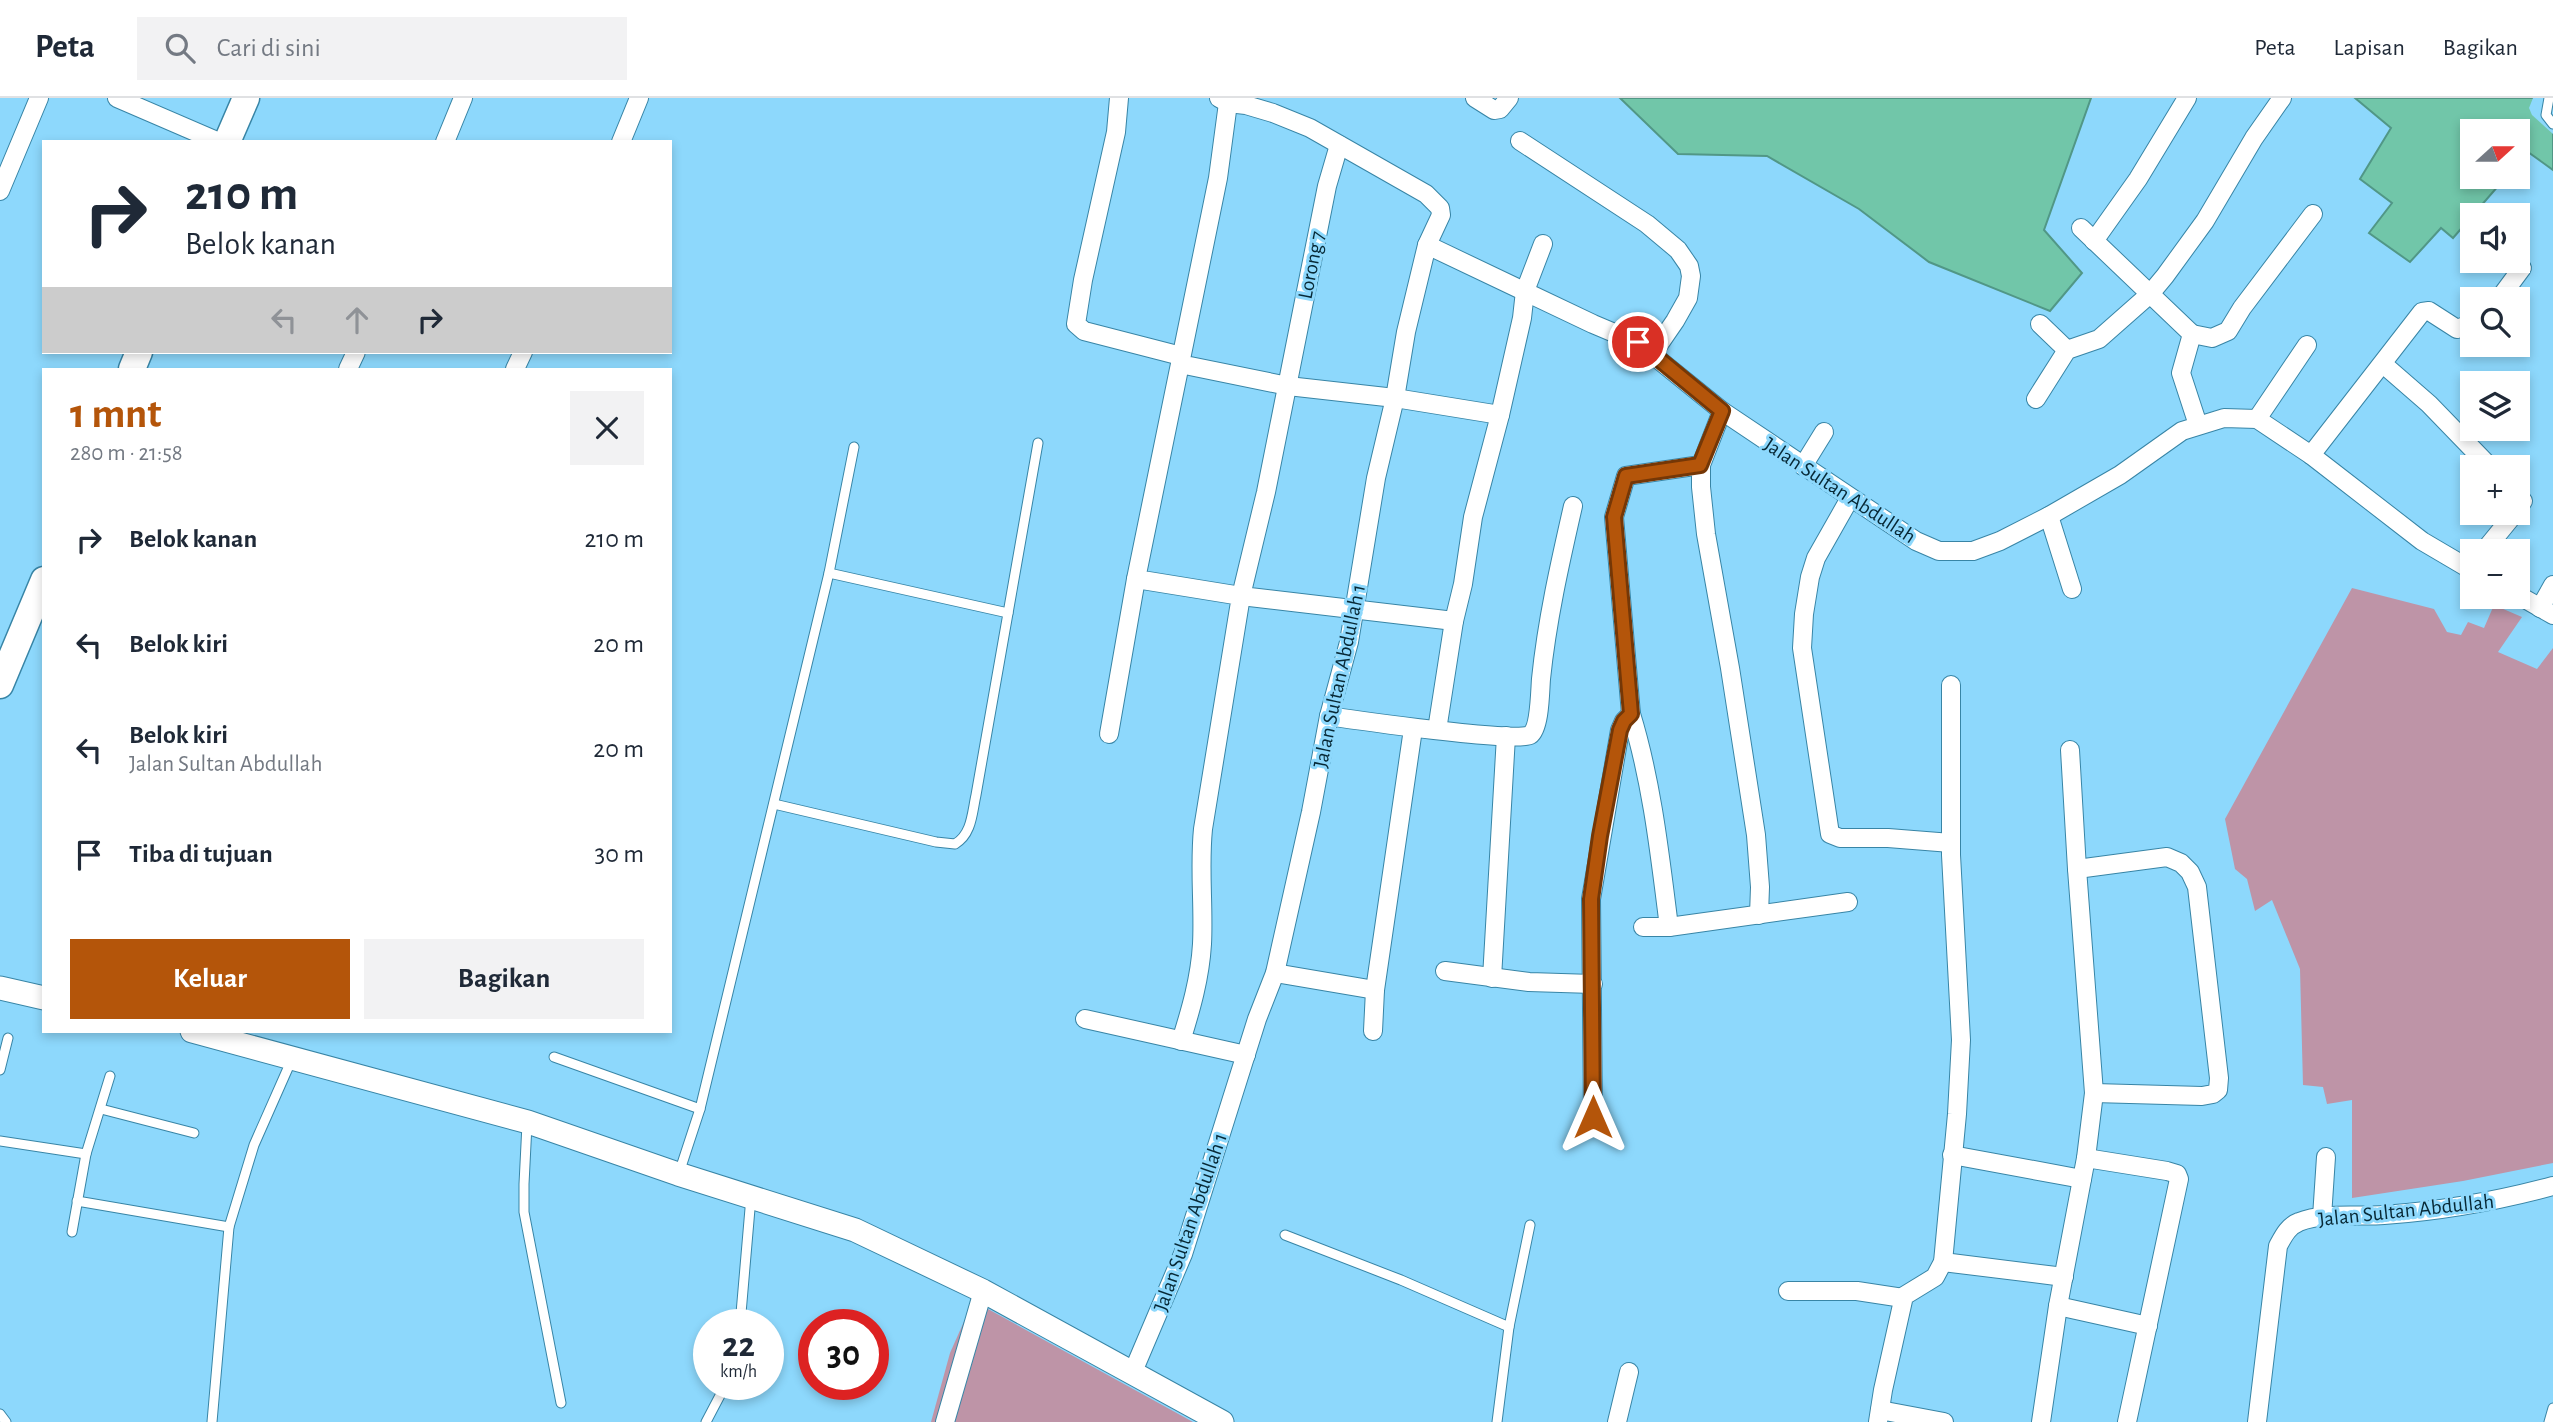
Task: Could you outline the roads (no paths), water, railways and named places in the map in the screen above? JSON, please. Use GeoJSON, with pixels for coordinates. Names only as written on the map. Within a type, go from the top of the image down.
{"type":"FeatureCollection","features":[{"type":"Feature","properties":{"kind":"main road"},"geometry":{"type":"LineString","coordinates":[[228,140],[246,98]]}},
{"type":"Feature","properties":{"kind":"main road"},"geometry":{"type":"LineString","coordinates":[[0,685],[42,585]]}},
{"type":"Feature","properties":{"kind":"street"},"geometry":{"type":"LineString","coordinates":[[0,191],[39,98]]}},
{"type":"Feature","properties":{"kind":"street"},"geometry":{"type":"LineString","coordinates":[[117,98],[214,140]]}},
{"type":"Feature","properties":{"kind":"street"},"geometry":{"type":"LineString","coordinates":[[446,140],[463,98]]}},
{"type":"Feature","properties":{"kind":"street"},"geometry":{"type":"LineString","coordinates":[[622,140],[639,98]]}},
{"type":"Feature","properties":{"kind":"street"},"geometry":{"type":"LineString","coordinates":[[1119,98],[1116,132],[1083,279],[1076,324],[1084,331],[1181,360],[1288,386],[1395,398],[1500,415]]}},
{"type":"Feature","properties":{"kind":"street"},"geometry":{"type":"LineString","coordinates":[[1475,98],[1494,110],[1500,109],[1510,98]]}},
{"type":"Feature","properties":{"kind":"street"},"geometry":{"type":"LineString","coordinates":[[2094,241],[2138,179],[2188,98]]}},
{"type":"Feature","properties":{"kind":"street"},"geometry":{"type":"LineString","coordinates":[[2036,399],[2067,350],[2099,339],[2150,294],[2205,221],[2254,138],[2282,98]]}},
{"type":"Feature","properties":{"kind":"street"},"geometry":{"type":"LineString","coordinates":[[1109,734],[1136,579],[1218,178],[1224,101]]}},
{"type":"Feature","properties":{"kind":"street","name":"Jalan Sultan Abdullah 1"},"geometry":{"type":"LineString","coordinates":[[1132,1374],[1183,1254],[1257,1019],[1275,973],[1329,716],[1349,642],[1376,478],[1395,398],[1406,332],[1427,245],[1441,215],[1440,208],[1433,199],[1310,128],[1255,102],[1224,101]]}},
{"type":"Feature","properties":{"kind":"street"},"geometry":{"type":"LineString","coordinates":[[1520,141],[1647,224],[1678,250],[1689,266],[1691,276],[1688,298],[1653,353]]}},
{"type":"Feature","properties":{"kind":"street","name":"Lorong 7"},"geometry":{"type":"LineString","coordinates":[[1181,1041],[1198,980],[1202,943],[1200,861],[1203,829],[1241,597],[1288,386],[1314,245],[1339,145]]}},
{"type":"Feature","properties":{"kind":"street"},"geometry":{"type":"LineString","coordinates":[[2081,228],[2192,334],[2212,338],[2228,331],[2242,308],[2313,214]]}},
{"type":"Feature","properties":{"kind":"street"},"geometry":{"type":"LineString","coordinates":[[1437,730],[1473,517],[1500,415],[1522,318],[1525,291],[1543,244]]}},
{"type":"Feature","properties":{"kind":"street","name":"Jalan Sultan Abdullah"},"geometry":{"type":"LineString","coordinates":[[1427,245],[1593,324],[1638,342],[1722,411],[1916,541],[1939,551],[1973,551],[2000,541],[2120,475],[2166,440],[2198,425],[2224,418],[2257,419]]}},
{"type":"Feature","properties":{"kind":"street"},"geometry":{"type":"LineString","coordinates":[[2311,456],[2421,312],[2428,311],[2457,329],[2460,328]]}},
{"type":"Feature","properties":{"kind":"street"},"geometry":{"type":"LineString","coordinates":[[2039,324],[2067,350]]}},
{"type":"Feature","properties":{"kind":"street"},"geometry":{"type":"LineString","coordinates":[[2192,334],[2181,373],[2198,425]]}},
{"type":"Feature","properties":{"kind":"street"},"geometry":{"type":"LineString","coordinates":[[2307,345],[2257,419],[2311,456],[2422,541],[2460,562]]}},
{"type":"Feature","properties":{"kind":"street"},"geometry":{"type":"LineString","coordinates":[[2383,364],[2429,404],[2478,455]]}},
{"type":"Feature","properties":{"kind":"street"},"geometry":{"type":"LineString","coordinates":[[1722,411],[1700,465],[1706,534],[1756,835],[1759,915]]}},
{"type":"Feature","properties":{"kind":"street"},"geometry":{"type":"LineString","coordinates":[[1802,466],[1824,432]]}},
{"type":"Feature","properties":{"kind":"street"},"geometry":{"type":"LineString","coordinates":[[1669,927],[1655,831],[1638,737],[1631,714],[1615,510],[1626,476],[1700,465]]}},
{"type":"Feature","properties":{"kind":"street"},"geometry":{"type":"LineString","coordinates":[[1850,498],[1816,558],[1804,614],[1802,648],[1826,794],[1827,828],[1830,834],[1840,838],[1888,838],[1951,843]]}},
{"type":"Feature","properties":{"kind":"street"},"geometry":{"type":"LineString","coordinates":[[1329,716],[1413,729],[1527,737],[1534,730],[1544,650],[1573,506]]}},
{"type":"Feature","properties":{"kind":"street"},"geometry":{"type":"LineString","coordinates":[[2049,516],[2072,589]]}},
{"type":"Feature","properties":{"kind":"street"},"geometry":{"type":"LineString","coordinates":[[2494,539],[2505,525]]}},
{"type":"Feature","properties":{"kind":"street"},"geometry":{"type":"LineString","coordinates":[[1136,579],[1241,597],[1454,621]]}},
{"type":"Feature","properties":{"kind":"street"},"geometry":{"type":"LineString","coordinates":[[2530,602],[2547,612],[2553,585]]}},
{"type":"Feature","properties":{"kind":"street"},"geometry":{"type":"LineString","coordinates":[[1944,1422],[1879,1416],[1903,1298],[1911,1290],[1935,1277],[1943,1262],[1961,1040],[1951,843],[1951,685]]}},
{"type":"Feature","properties":{"kind":"street"},"geometry":{"type":"LineString","coordinates":[[1593,1117],[1591,899],[1620,730],[1631,714]]}},
{"type":"Feature","properties":{"kind":"street"},"geometry":{"type":"LineString","coordinates":[[1373,1031],[1375,990],[1413,729]]}},
{"type":"Feature","properties":{"kind":"street"},"geometry":{"type":"LineString","coordinates":[[1492,978],[1506,736]]}},
{"type":"Feature","properties":{"kind":"street"},"geometry":{"type":"LineString","coordinates":[[2041,1422],[2058,1306],[2086,1158],[2094,1093],[2070,750]]}},
{"type":"Feature","properties":{"kind":"street"},"geometry":{"type":"LineString","coordinates":[[2077,869],[2167,857],[2182,863],[2190,872],[2197,887],[2219,1077],[2218,1090],[2202,1097],[2094,1093]]}},
{"type":"Feature","properties":{"kind":"street"},"geometry":{"type":"LineString","coordinates":[[1643,927],[1669,927],[1848,902]]}},
{"type":"Feature","properties":{"kind":"street"},"geometry":{"type":"LineString","coordinates":[[1445,971],[1492,978],[1593,984]]}},
{"type":"Feature","properties":{"kind":"street"},"geometry":{"type":"LineString","coordinates":[[1275,973],[1375,990]]}},
{"type":"Feature","properties":{"kind":"street"},"geometry":{"type":"LineString","coordinates":[[0,988],[42,998]]}},
{"type":"Feature","properties":{"kind":"street"},"geometry":{"type":"LineString","coordinates":[[1085,1019],[1246,1055]]}},
{"type":"Feature","properties":{"kind":"street"},"geometry":{"type":"LineString","coordinates":[[209,1033],[528,1122],[678,1174],[855,1230],[983,1291],[1222,1422]]}},
{"type":"Feature","properties":{"kind":"street"},"geometry":{"type":"LineString","coordinates":[[1952,1155],[2082,1179]]}},
{"type":"Feature","properties":{"kind":"street"},"geometry":{"type":"LineString","coordinates":[[2322,1217],[2326,1157]]}},
{"type":"Feature","properties":{"kind":"street"},"geometry":{"type":"LineString","coordinates":[[2086,1158],[2167,1171],[2177,1174],[2179,1179],[2127,1422]]}},
{"type":"Feature","properties":{"kind":"street","name":"Jalan Sultan Abdullah"},"geometry":{"type":"LineString","coordinates":[[2257,1422],[2278,1246],[2293,1225],[2322,1217],[2385,1215],[2481,1204],[2553,1186]]}},
{"type":"Feature","properties":{"kind":"street"},"geometry":{"type":"LineString","coordinates":[[1943,1262],[2064,1277]]}},
{"type":"Feature","properties":{"kind":"street"},"geometry":{"type":"LineString","coordinates":[[945,1422],[983,1291]]}},
{"type":"Feature","properties":{"kind":"street"},"geometry":{"type":"LineString","coordinates":[[1788,1292],[1857,1291],[1903,1298]]}},
{"type":"Feature","properties":{"kind":"street"},"geometry":{"type":"LineString","coordinates":[[2058,1306],[2148,1326]]}},
{"type":"Feature","properties":{"kind":"street"},"geometry":{"type":"LineString","coordinates":[[1617,1422],[1629,1372]]}},
{"type":"Feature","properties":{"kind":"lane"},"geometry":{"type":"LineString","coordinates":[[2549,98],[2546,115],[2553,124]]}},
{"type":"Feature","properties":{"kind":"lane"},"geometry":{"type":"LineString","coordinates":[[774,804],[936,842],[955,844],[969,829],[1038,443]]}},
{"type":"Feature","properties":{"kind":"lane"},"geometry":{"type":"LineString","coordinates":[[678,1174],[700,1109],[774,804],[829,573],[854,447]]}},
{"type":"Feature","properties":{"kind":"lane"},"geometry":{"type":"LineString","coordinates":[[829,573],[1007,613]]}},
{"type":"Feature","properties":{"kind":"lane"},"geometry":{"type":"LineString","coordinates":[[0,1070],[8,1038]]}},
{"type":"Feature","properties":{"kind":"lane"},"geometry":{"type":"LineString","coordinates":[[212,1422],[229,1227],[254,1145],[293,1057]]}},
{"type":"Feature","properties":{"kind":"lane"},"geometry":{"type":"LineString","coordinates":[[554,1057],[700,1109]]}},
{"type":"Feature","properties":{"kind":"lane"},"geometry":{"type":"LineString","coordinates":[[72,1232],[86,1154],[110,1076]]}},
{"type":"Feature","properties":{"kind":"lane"},"geometry":{"type":"LineString","coordinates":[[101,1109],[194,1133]]}},
{"type":"Feature","properties":{"kind":"lane"},"geometry":{"type":"LineString","coordinates":[[528,1122],[524,1212],[561,1402]]}},
{"type":"Feature","properties":{"kind":"lane"},"geometry":{"type":"LineString","coordinates":[[0,1141],[86,1154]]}},
{"type":"Feature","properties":{"kind":"lane"},"geometry":{"type":"LineString","coordinates":[[741,1309],[751,1196]]}},
{"type":"Feature","properties":{"kind":"lane"},"geometry":{"type":"LineString","coordinates":[[77,1201],[229,1227]]}},
{"type":"Feature","properties":{"kind":"lane"},"geometry":{"type":"LineString","coordinates":[[1497,1422],[1509,1327],[1530,1225]]}},
{"type":"Feature","properties":{"kind":"lane"},"geometry":{"type":"LineString","coordinates":[[1285,1235],[1401,1280],[1509,1327]]}},
{"type":"Feature","properties":{"kind":"lane"},"geometry":{"type":"LineString","coordinates":[[706,1422],[718,1400]]}},
{"type":"Feature","properties":{"kind":"lane"},"geometry":{"type":"LineString","coordinates":[[2549,1422],[2553,1408]]}},
{"type":"Feature","properties":{"kind":"lane"},"geometry":{"type":"LineString","coordinates":[[0,1414],[6,1422]]}}]}
